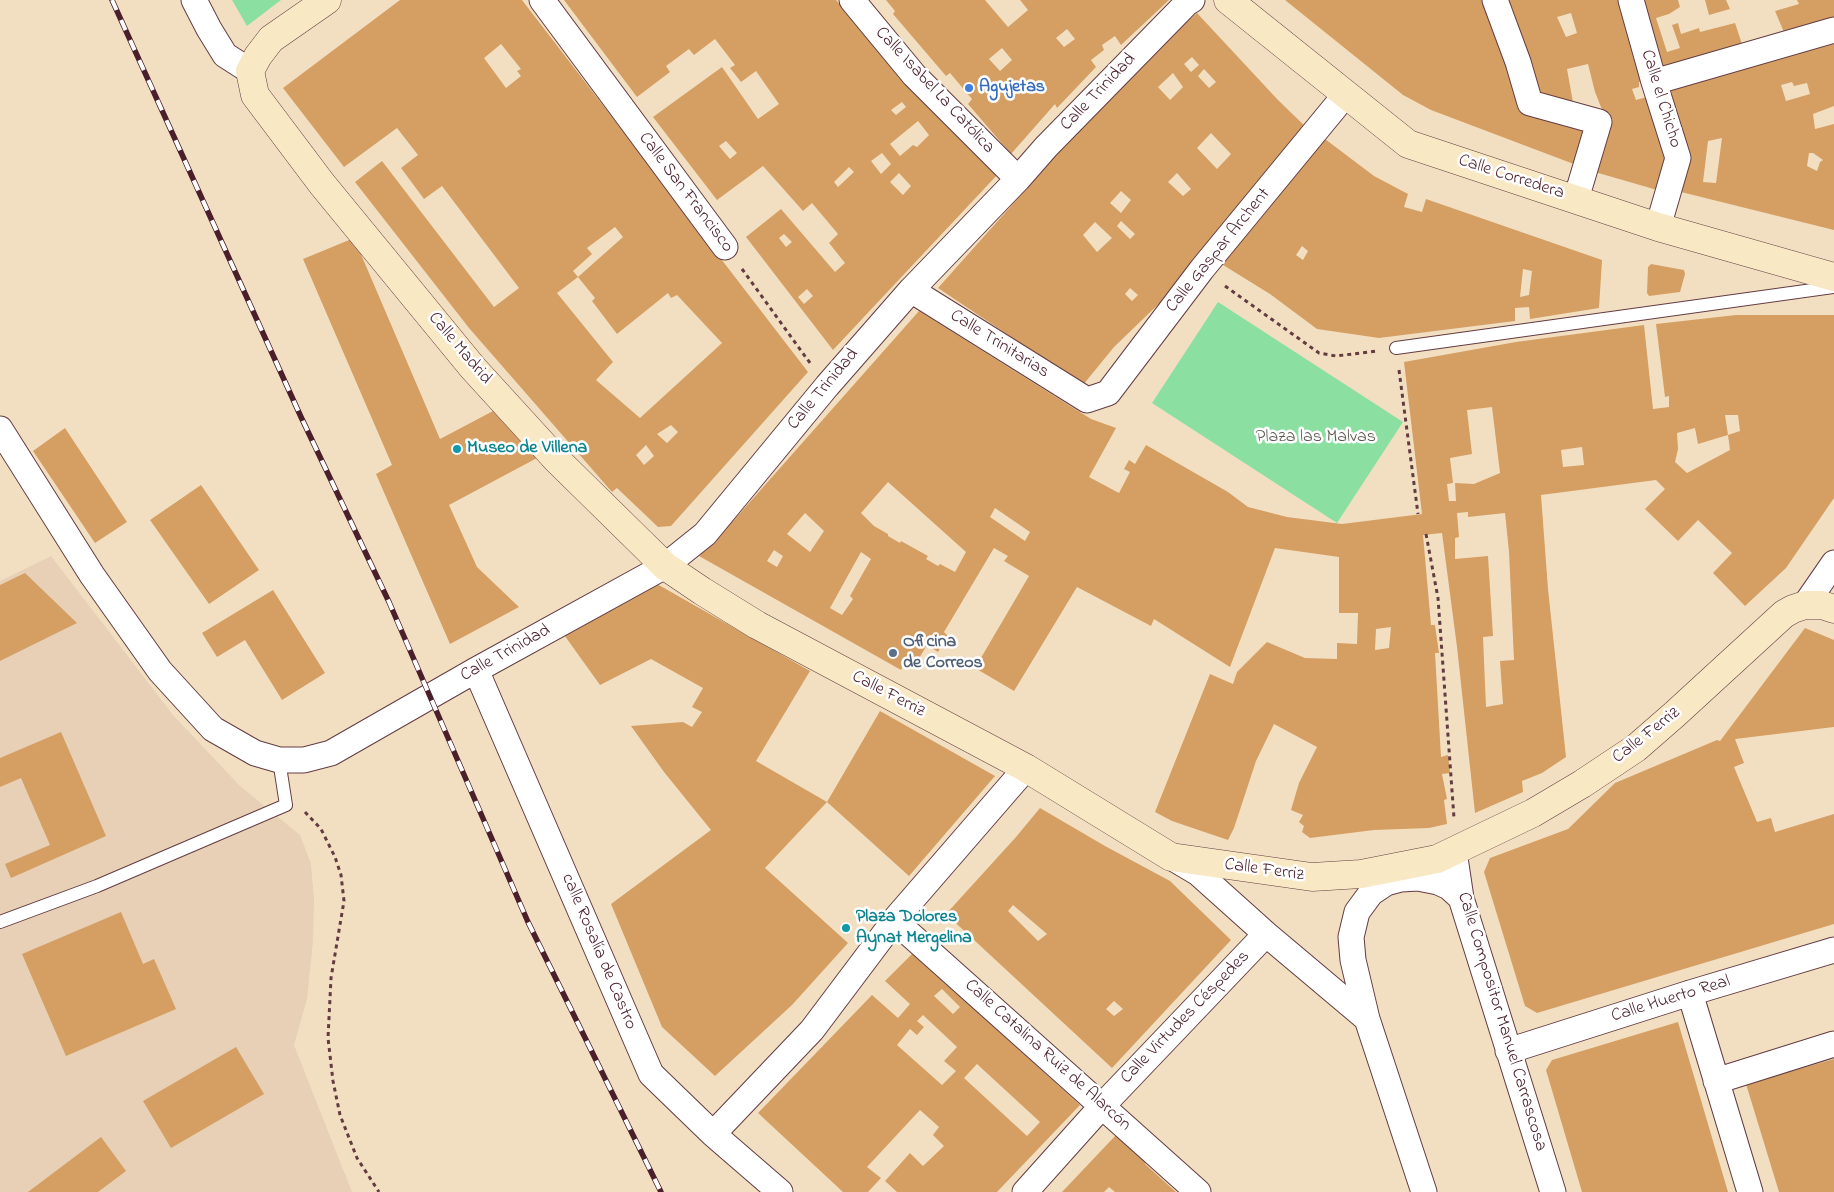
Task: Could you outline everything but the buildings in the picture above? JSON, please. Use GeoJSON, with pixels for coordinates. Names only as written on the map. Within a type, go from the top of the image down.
{"type":"FeatureCollection","features":[{"type":"Feature","properties":{"kind":"street"},"geometry":{"type":"LineString","coordinates":[[194,0],[225,55],[250,72],[258,56],[271,39],[327,0]]}},
{"type":"Feature","properties":{"kind":"street","name":"Calle San Francisco"},"geometry":{"type":"LineString","coordinates":[[542,0],[725,247]]}},
{"type":"Feature","properties":{"kind":"street","name":"Calle Isabel La Católica"},"geometry":{"type":"LineString","coordinates":[[852,0],[914,75],[1018,179]]}},
{"type":"Feature","properties":{"kind":"street","name":"Calle Trinidad"},"geometry":{"type":"LineString","coordinates":[[0,429],[92,575],[160,671],[213,729],[255,753],[278,760],[304,760],[332,753],[404,710],[665,566],[705,534],[827,386],[911,290],[1018,179],[1046,147],[1192,0]]}},
{"type":"Feature","properties":{"kind":"street","name":"Calle Corredera"},"geometry":{"type":"LineString","coordinates":[[1228,0],[1408,144],[1658,227],[1834,277]]}},
{"type":"Feature","properties":{"kind":"street"},"geometry":{"type":"LineString","coordinates":[[1495,0],[1518,62],[1530,103],[1599,122],[1576,199]]}},
{"type":"Feature","properties":{"kind":"street","name":"Calle el Chicho"},"geometry":{"type":"LineString","coordinates":[[1631,0],[1678,158],[1658,227]]}},
{"type":"Feature","properties":{"kind":"street"},"geometry":{"type":"LineString","coordinates":[[1654,82],[1834,30]]}},
{"type":"Feature","properties":{"kind":"street","name":"Calle Madrid"},"geometry":{"type":"LineString","coordinates":[[250,72],[255,95],[270,115],[322,184],[473,368],[557,460],[665,566]]}},
{"type":"Feature","properties":{"kind":"street","name":"Calle Gaspar Archent"},"geometry":{"type":"LineString","coordinates":[[1087,400],[1108,393],[1202,269],[1346,94]]}},
{"type":"Feature","properties":{"kind":"street","name":"Calle Trinitarias"},"geometry":{"type":"LineString","coordinates":[[911,290],[1087,400]]}},
{"type":"Feature","properties":{"kind":"street"},"geometry":{"type":"LineString","coordinates":[[1805,605],[1834,563]]}},
{"type":"Feature","properties":{"kind":"street","name":"Calle Ferriz"},"geometry":{"type":"LineString","coordinates":[[665,566],[757,625],[1026,768],[1171,857],[1312,877],[1362,874],[1437,859],[1533,813],[1582,784],[1636,748],[1784,614],[1805,605]]}},
{"type":"Feature","properties":{"kind":"street"},"geometry":{"type":"LineString","coordinates":[[1805,605],[1822,605],[1834,609]]}},
{"type":"Feature","properties":{"kind":"street","name":"calle Rosalía de Castro"},"geometry":{"type":"LineString","coordinates":[[476,670],[651,1074],[713,1134],[780,1192]]}},
{"type":"Feature","properties":{"kind":"street"},"geometry":{"type":"LineString","coordinates":[[713,1134],[812,1030],[895,921],[1026,768]]}},
{"type":"Feature","properties":{"kind":"street","name":"Calle Compositor Manuel Carrascosa"},"geometry":{"type":"LineString","coordinates":[[1454,851],[1461,898],[1553,1192]]}},
{"type":"Feature","properties":{"kind":"street"},"geometry":{"type":"LineString","coordinates":[[1171,857],[1198,873],[1266,934],[1367,1018]]}},
{"type":"Feature","properties":{"kind":"street"},"geometry":{"type":"LineString","coordinates":[[1424,1192],[1367,1018],[1353,960],[1351,938],[1357,912],[1371,893],[1386,883],[1401,879],[1418,878],[1438,882],[1449,887],[1461,898]]}},
{"type":"Feature","properties":{"kind":"street","name":"Calle Catalina Ruiz de Alarcón"},"geometry":{"type":"LineString","coordinates":[[895,921],[1198,1192]]}},
{"type":"Feature","properties":{"kind":"street","name":"Calle Virtudes Céspedes"},"geometry":{"type":"LineString","coordinates":[[1025,1192],[1102,1106],[1266,934]]}},
{"type":"Feature","properties":{"kind":"street","name":"Calle Huerto Real"},"geometry":{"type":"LineString","coordinates":[[1508,1051],[1690,993],[1834,950]]}},
{"type":"Feature","properties":{"kind":"street"},"geometry":{"type":"LineString","coordinates":[[1690,993],[1750,1192]]}},
{"type":"Feature","properties":{"kind":"street"},"geometry":{"type":"LineString","coordinates":[[1716,1081],[1834,1044]]}},
{"type":"Feature","properties":{"kind":"lane"},"geometry":{"type":"LineString","coordinates":[[1396,348],[1834,287]]}},
{"type":"Feature","properties":{"kind":"lane"},"geometry":{"type":"LineString","coordinates":[[0,922],[97,886],[286,805],[278,760]]}},
{"type":"Feature","properties":{"kind":"path","name":"Calle San Francisco"},"geometry":{"type":"LineString","coordinates":[[725,247],[827,386]]}},
{"type":"Feature","properties":{"kind":"path"},"geometry":{"type":"LineString","coordinates":[[1202,269],[1319,353],[1336,356],[1396,348],[1418,514]]}},
{"type":"Feature","properties":{"kind":"path"},"geometry":{"type":"LineString","coordinates":[[1426,534],[1438,598],[1454,813],[1454,851]]}},
{"type":"Feature","properties":{"kind":"path"},"geometry":{"type":"LineString","coordinates":[[286,805],[306,813],[321,829],[341,874],[344,901],[332,978],[328,1038],[333,1081],[340,1115],[357,1158],[379,1192]]}},
{"type":"Feature","properties":{"kind":"shaded area"},"geometry":{"type":"Polygon","coordinates":[[[51,556],[173,715],[240,786],[300,835],[311,864],[314,900],[313,941],[307,999],[294,1045],[352,1192],[0,1192],[0,581],[51,556]]]}},
{"type":"Feature","properties":{"kind":"green space"},"geometry":{"type":"Polygon","coordinates":[[[232,0],[281,0],[247,26],[232,0]]]}},
{"type":"Feature","properties":{"kind":"green space","name":"Plaza las Malvas"},"geometry":{"type":"Polygon","coordinates":[[[1218,302],[1403,422],[1337,523],[1152,403],[1218,302]]]}},
{"type":"Feature","properties":{"kind":"railway"},"geometry":{"type":"LineString","coordinates":[[112,0],[301,417],[389,602],[528,922],[661,1192]]}},
{"type":"Feature","properties":{"kind":"place","name":"Agujetas"},"geometry":{"type":"Point","coordinates":[969,88]}},
{"type":"Feature","properties":{"kind":"place","name":"Museo de Villena"},"geometry":{"type":"Point","coordinates":[457,449]}},
{"type":"Feature","properties":{"kind":"place","name":"Oficina de Correos"},"geometry":{"type":"Point","coordinates":[893,653]}},
{"type":"Feature","properties":{"kind":"place","name":"Plaza Dolores Aynat Mergelina"},"geometry":{"type":"Point","coordinates":[846,928]}}]}
